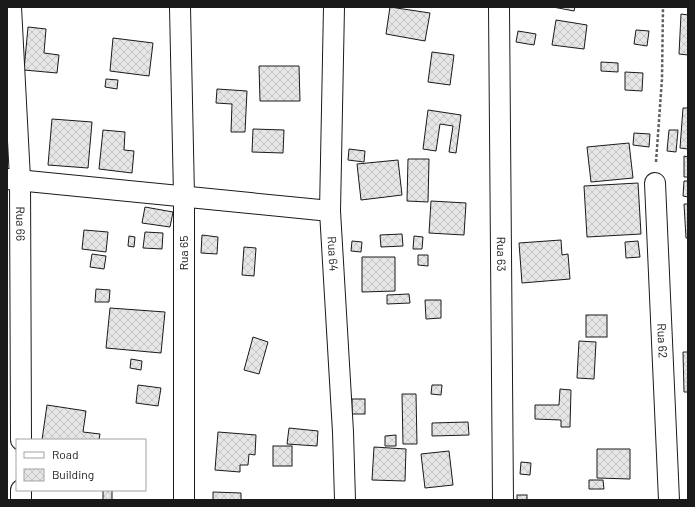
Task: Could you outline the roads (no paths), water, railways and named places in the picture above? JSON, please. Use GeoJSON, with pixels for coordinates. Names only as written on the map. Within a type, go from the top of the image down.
{"type":"FeatureCollection","features":[{"type":"Feature","properties":{"kind":"street","name":"Rua 66"},"geometry":{"type":"LineString","coordinates":[[11,7],[13,179],[21,439]]}},
{"type":"Feature","properties":{"kind":"street","name":"Rua 65"},"geometry":{"type":"LineString","coordinates":[[180,7],[184,196],[184,500]]}},
{"type":"Feature","properties":{"kind":"street","name":"Rua 64"},"geometry":{"type":"LineString","coordinates":[[334,7],[330,211],[343,432],[345,500]]}},
{"type":"Feature","properties":{"kind":"street","name":"Rua 63"},"geometry":{"type":"LineString","coordinates":[[498,7],[503,500]]}},
{"type":"Feature","properties":{"kind":"street"},"geometry":{"type":"LineString","coordinates":[[13,179],[330,211]]}},
{"type":"Feature","properties":{"kind":"street","name":"Rua 62"},"geometry":{"type":"LineString","coordinates":[[655,183],[669,500]]}}]}
